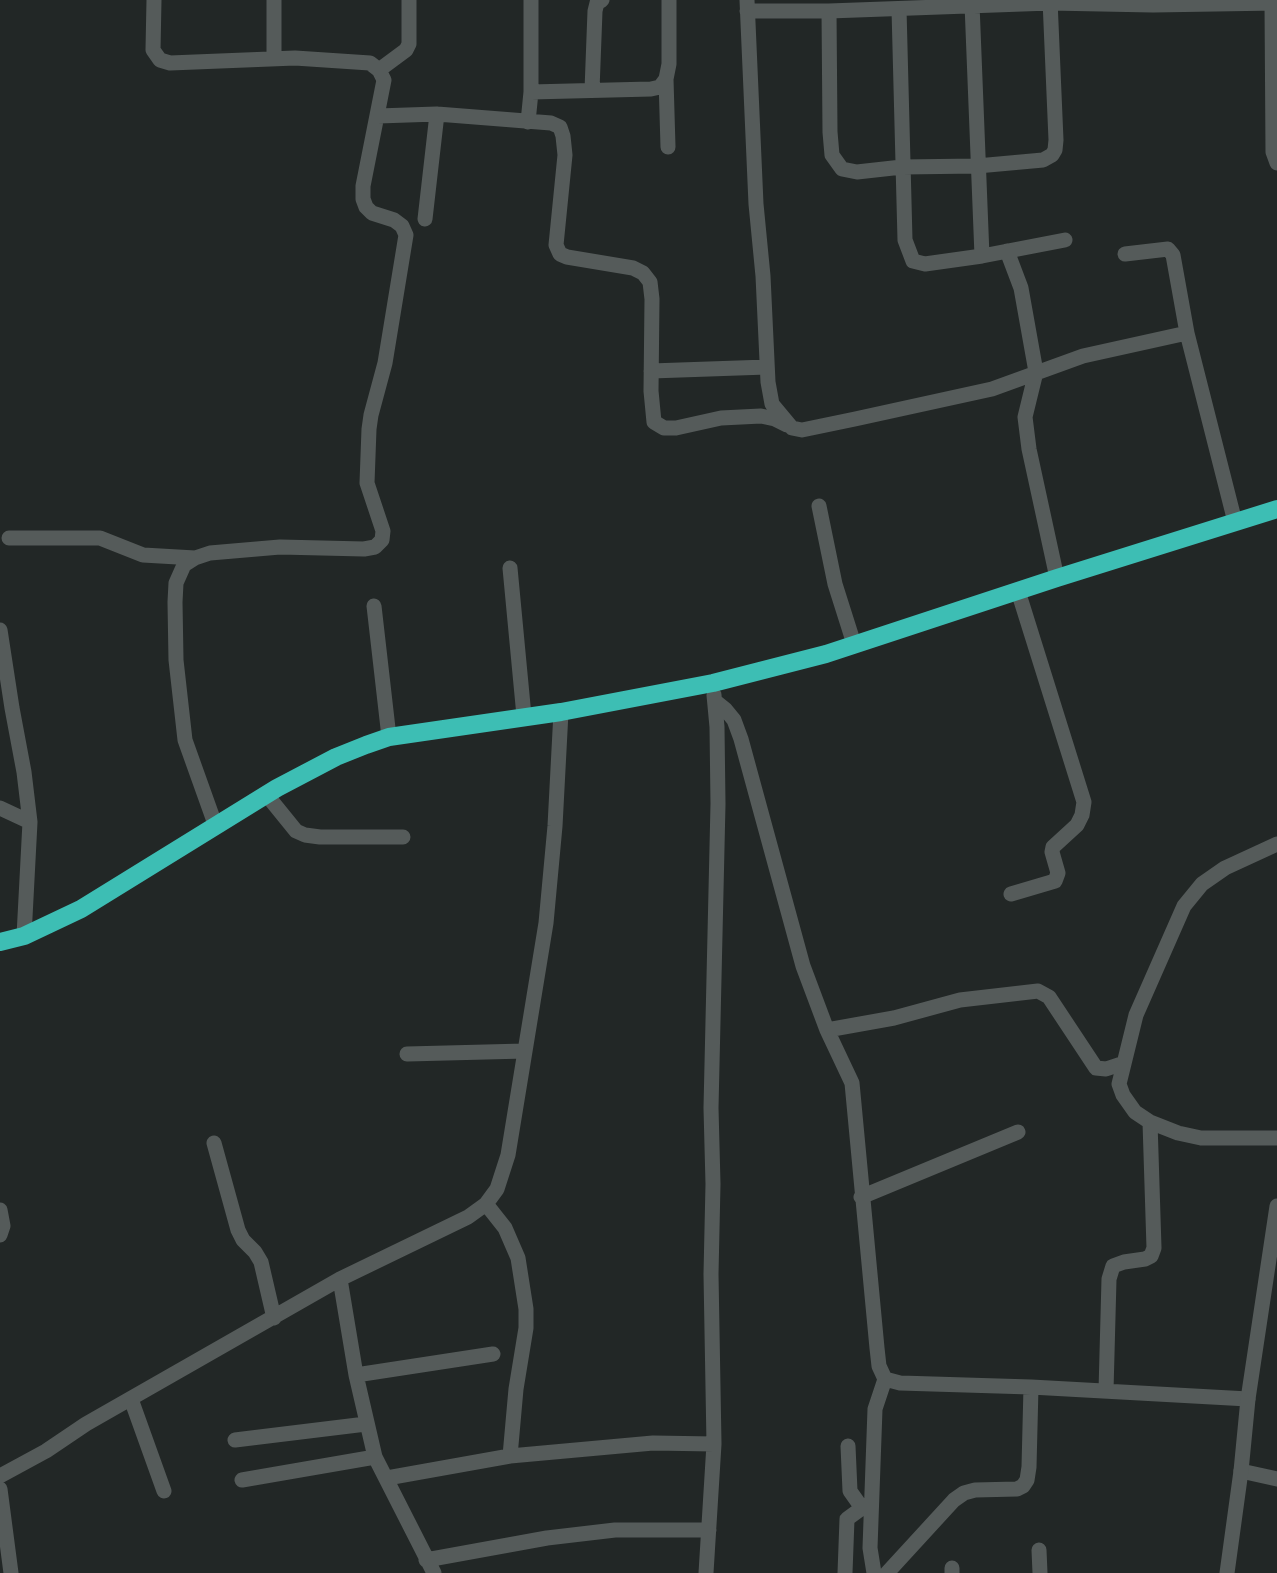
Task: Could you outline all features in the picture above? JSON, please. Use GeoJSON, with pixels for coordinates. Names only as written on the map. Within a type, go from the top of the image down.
{"type":"FeatureCollection","features":[{"type":"Feature","properties":{"kind":"highway"},"geometry":{"type":"LineString","coordinates":[[0,942],[24,936],[81,909],[266,794],[336,757],[389,737],[524,716],[714,692],[1057,578],[1235,522],[1276,513]]}},
{"type":"Feature","properties":{"kind":"street"},"geometry":{"type":"LineString","coordinates":[[154,0],[153,50],[160,60],[170,63],[191,63],[295,58],[370,63],[379,70],[384,80],[363,186],[363,199],[366,207],[372,213],[394,220],[402,226],[406,235],[385,363],[370,415],[367,483],[383,531],[382,540],[375,546],[364,549],[280,548],[210,553],[184,565],[176,583],[176,660],[187,749],[215,824]]}},
{"type":"Feature","properties":{"kind":"street"},"geometry":{"type":"LineString","coordinates":[[274,0],[274,59]]}},
{"type":"Feature","properties":{"kind":"street"},"geometry":{"type":"LineString","coordinates":[[379,70],[406,50],[409,44],[409,0]]}},
{"type":"Feature","properties":{"kind":"street"},"geometry":{"type":"LineString","coordinates":[[528,122],[531,92],[531,0]]}},
{"type":"Feature","properties":{"kind":"street"},"geometry":{"type":"LineString","coordinates":[[592,90],[594,11],[597,3],[602,0]]}},
{"type":"Feature","properties":{"kind":"street"},"geometry":{"type":"LineString","coordinates":[[668,147],[666,78],[669,64],[669,0]]}},
{"type":"Feature","properties":{"kind":"street"},"geometry":{"type":"LineString","coordinates":[[829,11],[832,155],[842,169],[857,172],[902,167],[977,166],[1043,160],[1052,155],[1056,140],[1050,1]]}},
{"type":"Feature","properties":{"kind":"street"},"geometry":{"type":"LineString","coordinates":[[792,429],[772,404],[767,367],[763,276],[756,204],[747,6],[829,11],[1050,1],[1154,5],[1275,3],[1273,152],[1277,163]]}},
{"type":"Feature","properties":{"kind":"street"},"geometry":{"type":"LineString","coordinates":[[972,4],[982,256]]}},
{"type":"Feature","properties":{"kind":"street"},"geometry":{"type":"LineString","coordinates":[[899,9],[905,240],[914,261],[925,264],[1065,240]]}},
{"type":"Feature","properties":{"kind":"street"},"geometry":{"type":"LineString","coordinates":[[531,92],[651,89],[660,87],[666,78]]}},
{"type":"Feature","properties":{"kind":"street"},"geometry":{"type":"LineString","coordinates":[[378,116],[437,114],[551,123],[560,127],[565,155],[556,245],[560,254],[567,257],[633,268],[643,273],[650,282],[652,299],[651,408],[654,422],[664,428],[676,428],[721,417],[748,415],[775,419],[792,429],[802,430],[980,392],[1013,383],[1036,372],[1083,356],[1187,333]]}},
{"type":"Feature","properties":{"kind":"street"},"geometry":{"type":"LineString","coordinates":[[424,219],[437,114]]}},
{"type":"Feature","properties":{"kind":"street"},"geometry":{"type":"LineString","coordinates":[[1125,254],[1168,249],[1173,255],[1187,333],[1235,522]]}},
{"type":"Feature","properties":{"kind":"street"},"geometry":{"type":"LineString","coordinates":[[1007,251],[1021,288],[1036,372],[1025,417],[1026,427],[1057,578]]}},
{"type":"Feature","properties":{"kind":"street"},"geometry":{"type":"LineString","coordinates":[[651,371],[767,367]]}},
{"type":"Feature","properties":{"kind":"street"},"geometry":{"type":"LineString","coordinates":[[819,506],[835,584],[854,644]]}},
{"type":"Feature","properties":{"kind":"street"},"geometry":{"type":"LineString","coordinates":[[9,538],[100,538],[143,555],[195,558]]}},
{"type":"Feature","properties":{"kind":"street"},"geometry":{"type":"LineString","coordinates":[[510,568],[524,716]]}},
{"type":"Feature","properties":{"kind":"street"},"geometry":{"type":"LineString","coordinates":[[1011,894],[1055,881],[1058,873],[1052,852],[1053,846],[1077,825],[1082,815],[1084,802],[1018,591]]}},
{"type":"Feature","properties":{"kind":"street"},"geometry":{"type":"LineString","coordinates":[[375,606],[389,737]]}},
{"type":"Feature","properties":{"kind":"street"},"geometry":{"type":"LineString","coordinates":[[0,630],[30,822],[24,936]]}},
{"type":"Feature","properties":{"kind":"street"},"geometry":{"type":"LineString","coordinates":[[714,692],[734,720],[741,739],[803,966],[827,1030],[852,1083],[861,1197],[879,1366],[885,1379],[875,1409],[867,1507],[874,1573]]}},
{"type":"Feature","properties":{"kind":"street"},"geometry":{"type":"LineString","coordinates":[[706,1573],[714,1444],[711,1108],[718,804],[714,692]]}},
{"type":"Feature","properties":{"kind":"street"},"geometry":{"type":"LineString","coordinates":[[0,1476],[340,1279],[468,1217],[486,1204],[497,1189],[508,1155],[546,922],[555,826],[561,712]]}},
{"type":"Feature","properties":{"kind":"street"},"geometry":{"type":"LineString","coordinates":[[266,794],[296,831],[305,835],[403,837]]}},
{"type":"Feature","properties":{"kind":"street"},"geometry":{"type":"LineString","coordinates":[[0,808],[30,822]]}},
{"type":"Feature","properties":{"kind":"street"},"geometry":{"type":"LineString","coordinates":[[1277,844],[1225,868],[1202,884],[1184,906],[1136,1015],[1119,1084],[1123,1095],[1135,1112],[1150,1122],[1178,1133],[1201,1138],[1277,1138]]}},
{"type":"Feature","properties":{"kind":"street"},"geometry":{"type":"LineString","coordinates":[[827,1030],[894,1018],[960,1000],[1038,991],[1049,997],[1096,1068],[1106,1069],[1124,1063]]}},
{"type":"Feature","properties":{"kind":"street"},"geometry":{"type":"LineString","coordinates":[[407,1054],[525,1051]]}},
{"type":"Feature","properties":{"kind":"street"},"geometry":{"type":"LineString","coordinates":[[1106,1391],[1109,1279],[1113,1266],[1145,1259],[1151,1256],[1154,1248],[1150,1122]]}},
{"type":"Feature","properties":{"kind":"street"},"geometry":{"type":"LineString","coordinates":[[861,1197],[1018,1132]]}},
{"type":"Feature","properties":{"kind":"street"},"geometry":{"type":"LineString","coordinates":[[214,1143],[238,1230],[261,1262],[274,1318]]}},
{"type":"Feature","properties":{"kind":"street"},"geometry":{"type":"LineString","coordinates":[[486,1204],[505,1228],[518,1258],[526,1309],[526,1328],[516,1389],[510,1456]]}},
{"type":"Feature","properties":{"kind":"street"},"geometry":{"type":"LineString","coordinates":[[1227,1573],[1248,1399],[1277,1206]]}},
{"type":"Feature","properties":{"kind":"street"},"geometry":{"type":"LineString","coordinates":[[0,1210],[3,1226],[0,1235]]}},
{"type":"Feature","properties":{"kind":"street"},"geometry":{"type":"LineString","coordinates":[[340,1279],[356,1375],[375,1457],[430,1567],[547,1538],[604,1532],[708,1530]]}},
{"type":"Feature","properties":{"kind":"street"},"geometry":{"type":"LineString","coordinates":[[356,1375],[493,1354]]}},
{"type":"Feature","properties":{"kind":"street"},"geometry":{"type":"LineString","coordinates":[[885,1379],[900,1383],[1030,1387],[1248,1399]]}},
{"type":"Feature","properties":{"kind":"street"},"geometry":{"type":"LineString","coordinates":[[887,1573],[954,1500],[964,1493],[975,1490],[1017,1489],[1023,1486],[1027,1480],[1029,1467],[1030,1387]]}},
{"type":"Feature","properties":{"kind":"street"},"geometry":{"type":"LineString","coordinates":[[131,1399],[164,1491]]}},
{"type":"Feature","properties":{"kind":"street"},"geometry":{"type":"LineString","coordinates":[[235,1440],[366,1424]]}},
{"type":"Feature","properties":{"kind":"street"},"geometry":{"type":"LineString","coordinates":[[387,1478],[510,1456],[653,1443],[714,1444]]}},
{"type":"Feature","properties":{"kind":"street"},"geometry":{"type":"LineString","coordinates":[[848,1446],[850,1491],[867,1507]]}},
{"type":"Feature","properties":{"kind":"street"},"geometry":{"type":"LineString","coordinates":[[242,1480],[375,1457]]}},
{"type":"Feature","properties":{"kind":"street"},"geometry":{"type":"LineString","coordinates":[[1241,1472],[1277,1479]]}},
{"type":"Feature","properties":{"kind":"street"},"geometry":{"type":"LineString","coordinates":[[0,1489],[11,1573]]}},
{"type":"Feature","properties":{"kind":"street"},"geometry":{"type":"LineString","coordinates":[[845,1573],[847,1519],[867,1507]]}},
{"type":"Feature","properties":{"kind":"street"},"geometry":{"type":"LineString","coordinates":[[1039,1550],[1040,1573]]}}]}
